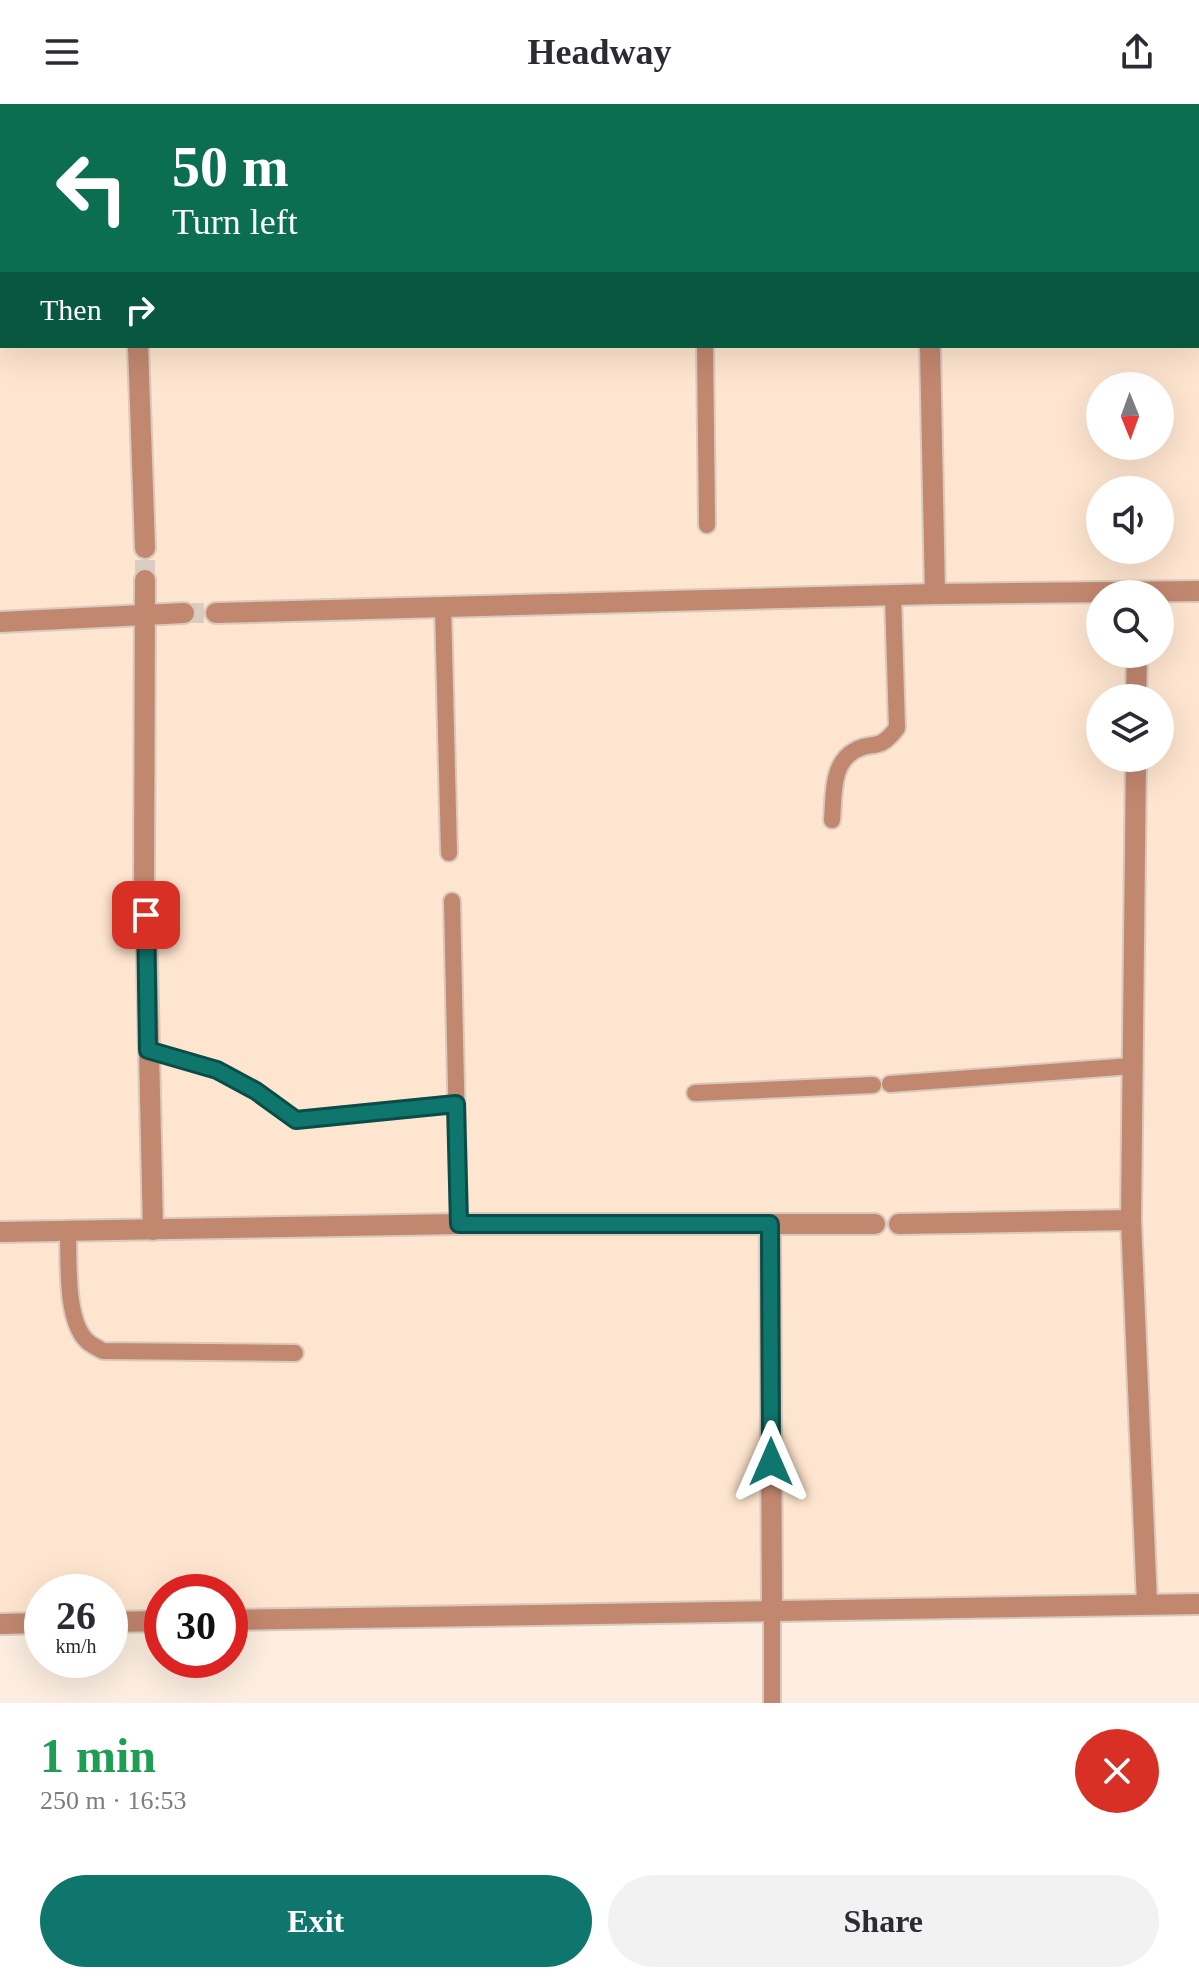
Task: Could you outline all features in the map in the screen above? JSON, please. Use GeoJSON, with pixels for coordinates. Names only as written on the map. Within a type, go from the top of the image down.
{"type":"FeatureCollection","features":[{"type":"Feature","properties":{"kind":"street"},"geometry":{"type":"LineString","coordinates":[[138,348],[145,548]]}},
{"type":"Feature","properties":{"kind":"street"},"geometry":{"type":"LineString","coordinates":[[930,348],[935,594]]}},
{"type":"Feature","properties":{"kind":"street"},"geometry":{"type":"LineString","coordinates":[[145,580],[145,905],[153,1230]]}},
{"type":"Feature","properties":{"kind":"street"},"geometry":{"type":"LineString","coordinates":[[1174,592],[1199,591]]}},
{"type":"Feature","properties":{"kind":"street"},"geometry":{"type":"LineString","coordinates":[[216,613],[935,594],[1086,593]]}},
{"type":"Feature","properties":{"kind":"street"},"geometry":{"type":"LineString","coordinates":[[0,622],[184,613]]}},
{"type":"Feature","properties":{"kind":"street"},"geometry":{"type":"LineString","coordinates":[[1136,772],[1131,1220],[1147,1604]]}},
{"type":"Feature","properties":{"kind":"street"},"geometry":{"type":"LineString","coordinates":[[899,1224],[1131,1220]]}},
{"type":"Feature","properties":{"kind":"street"},"geometry":{"type":"LineString","coordinates":[[0,1232],[459,1224],[875,1224]]}},
{"type":"Feature","properties":{"kind":"street"},"geometry":{"type":"LineString","coordinates":[[770,1224],[772,1610]]}},
{"type":"Feature","properties":{"kind":"street"},"geometry":{"type":"LineString","coordinates":[[248,1620],[1199,1604]]}},
{"type":"Feature","properties":{"kind":"street"},"geometry":{"type":"LineString","coordinates":[[0,1624],[24,1623]]}},
{"type":"Feature","properties":{"kind":"lane"},"geometry":{"type":"LineString","coordinates":[[705,348],[707,525]]}},
{"type":"Feature","properties":{"kind":"lane"},"geometry":{"type":"LineString","coordinates":[[832,820],[836,771],[854,751],[885,743],[897,728],[893,595]]}},
{"type":"Feature","properties":{"kind":"lane"},"geometry":{"type":"LineString","coordinates":[[443,607],[449,853]]}},
{"type":"Feature","properties":{"kind":"lane"},"geometry":{"type":"LineString","coordinates":[[452,901],[459,1224]]}},
{"type":"Feature","properties":{"kind":"lane"},"geometry":{"type":"LineString","coordinates":[[148,1050],[217,1070],[256,1091],[296,1120],[456,1104]]}},
{"type":"Feature","properties":{"kind":"lane"},"geometry":{"type":"LineString","coordinates":[[695,1093],[882,1084],[1132,1066]]}},
{"type":"Feature","properties":{"kind":"lane"},"geometry":{"type":"LineString","coordinates":[[68,1231],[73,1313],[87,1341],[103,1351],[295,1353]]}},
{"type":"Feature","properties":{"kind":"lane"},"geometry":{"type":"LineString","coordinates":[[772,1610],[772,1703]]}},
{"type":"Feature","properties":{"kind":"shaded area"},"geometry":{"type":"Polygon","coordinates":[[[0,348],[1199,348],[1199,1611],[248,1631],[248,1574],[144,1574],[144,1633],[128,1634],[128,1574],[24,1574],[24,1635],[0,1636],[0,348]]]}},
{"type":"Feature","properties":{"kind":"tunnel"},"geometry":{"type":"LineString","coordinates":[[145,548],[145,580]]}},
{"type":"Feature","properties":{"kind":"tunnel"},"geometry":{"type":"LineString","coordinates":[[184,613],[216,613]]}},
{"type":"Feature","properties":{"kind":"route"},"geometry":{"type":"LineString","coordinates":[[146,915],[148,1050],[217,1070],[256,1091],[296,1120],[456,1104],[459,1224],[770,1224],[771,1462]]}}]}
